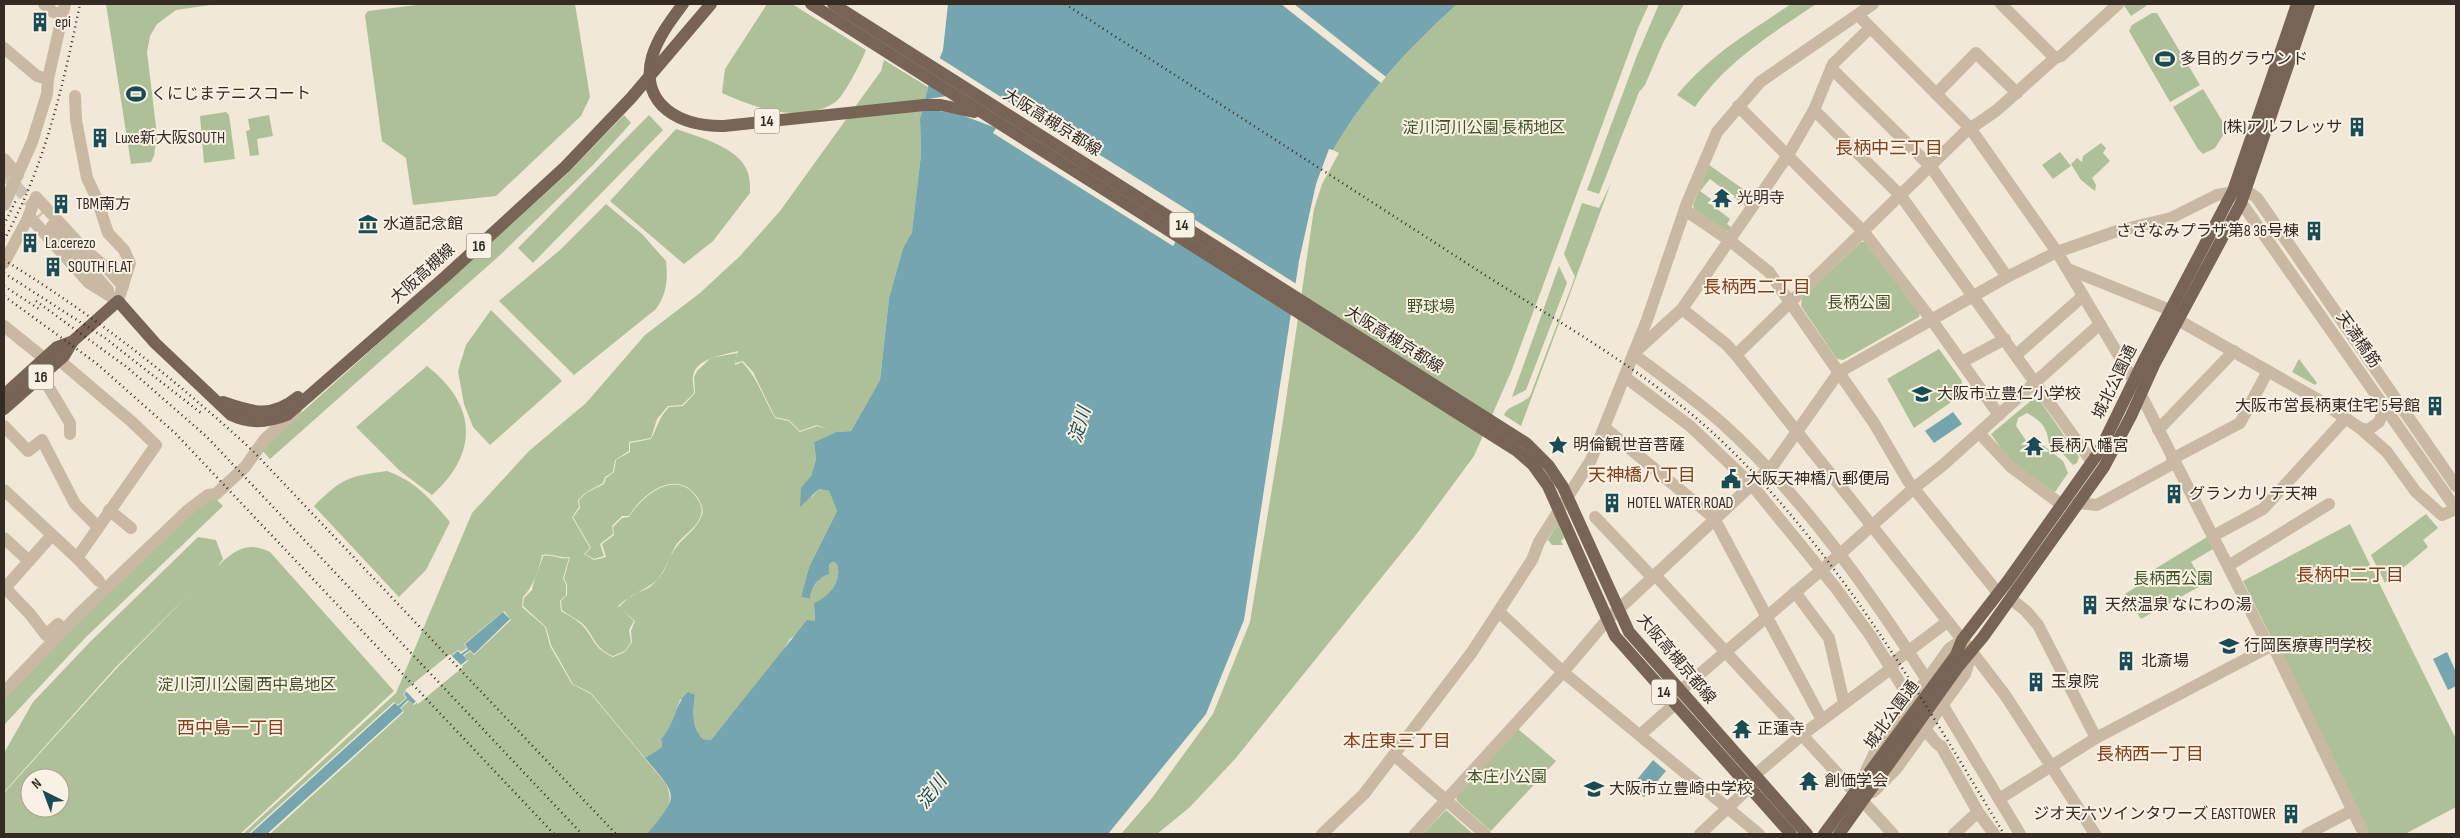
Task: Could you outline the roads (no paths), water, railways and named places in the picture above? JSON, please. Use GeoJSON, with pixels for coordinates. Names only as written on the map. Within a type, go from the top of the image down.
{"type":"FeatureCollection","features":[{"type":"Feature","properties":{"kind":"main road","name":"大阪高槻京都線"},"geometry":{"type":"LineString","coordinates":[[683,4],[659,40],[652,58],[650,72],[652,85],[660,102],[674,116],[684,121],[696,125],[724,126],[924,105],[961,108],[988,116]]}},
{"type":"Feature","properties":{"kind":"main road","name":"大阪高槻線"},"geometry":{"type":"LineString","coordinates":[[216,399],[243,410],[254,412],[277,409],[293,401],[559,162],[644,71],[700,4]]}},
{"type":"Feature","properties":{"kind":"main road","name":"大阪高槻線"},"geometry":{"type":"LineString","coordinates":[[118,301],[155,343],[216,399],[223,409],[231,414],[253,421],[279,418],[304,402],[565,167],[631,98],[711,4]]}},
{"type":"Feature","properties":{"kind":"main road","name":"大阪高槻京都線"},"geometry":{"type":"LineString","coordinates":[[811,4],[1508,445],[1527,452]]}},
{"type":"Feature","properties":{"kind":"main road","name":"大阪高槻京都線"},"geometry":{"type":"LineString","coordinates":[[833,4],[1527,452],[1563,487],[1617,609],[1637,642],[1808,834]]}},
{"type":"Feature","properties":{"kind":"main road","name":"城北公園通"},"geometry":{"type":"LineString","coordinates":[[1824,834],[1856,788],[1883,756],[1956,655],[1962,640],[2092,462],[2134,381],[2174,315],[2240,195],[2297,4]]}},
{"type":"Feature","properties":{"kind":"main road","name":"城北公園通"},"geometry":{"type":"LineString","coordinates":[[1840,834],[1946,683],[1972,652],[2011,599],[2104,466],[2131,416],[2174,315],[2187,306],[2230,223],[2309,4]]}},
{"type":"Feature","properties":{"kind":"main road","name":"16"},"geometry":{"type":"LineString","coordinates":[[4,409],[64,356],[73,341],[118,301]]}},
{"type":"Feature","properties":{"kind":"main road","name":"16"},"geometry":{"type":"LineString","coordinates":[[4,395],[57,348],[73,341]]}},
{"type":"Feature","properties":{"kind":"main road","name":"大阪高槻京都線"},"geometry":{"type":"LineString","coordinates":[[1546,472],[1607,620],[1618,640],[1791,834]]}},
{"type":"Feature","properties":{"kind":"street"},"geometry":{"type":"LineString","coordinates":[[4,205],[5,181],[18,175],[32,142],[47,94],[48,79],[64,9],[53,12],[44,4]]}},
{"type":"Feature","properties":{"kind":"street"},"geometry":{"type":"LineString","coordinates":[[1322,834],[1364,794],[1395,756],[1472,652],[1532,560],[1539,542],[1591,460],[1633,354],[1685,210],[1717,132],[1760,82],[1873,4]]}},
{"type":"Feature","properties":{"kind":"street"},"geometry":{"type":"LineString","coordinates":[[2001,4],[2055,58]]}},
{"type":"Feature","properties":{"kind":"street"},"geometry":{"type":"LineString","coordinates":[[1736,355],[1970,128],[2017,93],[2118,4]]}},
{"type":"Feature","properties":{"kind":"street"},"geometry":{"type":"LineString","coordinates":[[1858,15],[1970,128],[2068,269],[2134,381],[2269,647],[2274,650],[2364,834]]}},
{"type":"Feature","properties":{"kind":"street"},"geometry":{"type":"LineString","coordinates":[[1633,354],[1682,309],[1788,155],[1814,110],[1833,64],[1870,28]]}},
{"type":"Feature","properties":{"kind":"street"},"geometry":{"type":"LineString","coordinates":[[4,48],[37,76],[48,79]]}},
{"type":"Feature","properties":{"kind":"street"},"geometry":{"type":"LineString","coordinates":[[1936,94],[1976,53],[2017,93]]}},
{"type":"Feature","properties":{"kind":"street"},"geometry":{"type":"LineString","coordinates":[[1831,68],[1931,167],[2007,277]]}},
{"type":"Feature","properties":{"kind":"street"},"geometry":{"type":"LineString","coordinates":[[75,96],[76,120],[86,178],[97,199],[108,233],[128,256],[130,263],[118,301]]}},
{"type":"Feature","properties":{"kind":"street"},"geometry":{"type":"LineString","coordinates":[[1738,106],[1864,231],[1931,319],[1999,415]]}},
{"type":"Feature","properties":{"kind":"street"},"geometry":{"type":"LineString","coordinates":[[1814,110],[1901,196],[2092,462]]}},
{"type":"Feature","properties":{"kind":"street"},"geometry":{"type":"LineString","coordinates":[[4,159],[18,175]]}},
{"type":"Feature","properties":{"kind":"street"},"geometry":{"type":"LineString","coordinates":[[1415,834],[1563,672],[1617,609],[1760,477],[1839,372],[2007,277],[2057,252],[2116,231],[2171,218],[2216,195],[2240,195]]}},
{"type":"Feature","properties":{"kind":"street","name":"天満橋筋"},"geometry":{"type":"LineString","coordinates":[[2240,195],[2256,224],[2456,509]]}},
{"type":"Feature","properties":{"kind":"street","name":"天満橋筋"},"geometry":{"type":"LineString","coordinates":[[2240,195],[2257,198],[2456,486]]}},
{"type":"Feature","properties":{"kind":"street"},"geometry":{"type":"LineString","coordinates":[[4,263],[29,216],[36,197],[85,250],[107,268],[123,286]]}},
{"type":"Feature","properties":{"kind":"street"},"geometry":{"type":"LineString","coordinates":[[1685,210],[1729,240],[1769,272],[1874,423],[1914,488],[1998,593]]}},
{"type":"Feature","properties":{"kind":"street"},"geometry":{"type":"LineString","coordinates":[[42,215],[118,301]]}},
{"type":"Feature","properties":{"kind":"street"},"geometry":{"type":"LineString","coordinates":[[2230,223],[2235,217],[2244,215],[2256,224]]}},
{"type":"Feature","properties":{"kind":"street"},"geometry":{"type":"LineString","coordinates":[[29,216],[89,283],[118,301]]}},
{"type":"Feature","properties":{"kind":"street"},"geometry":{"type":"LineString","coordinates":[[2068,269],[2174,315],[2318,399],[2360,428],[2387,452],[2416,492],[2442,515],[2456,509]]}},
{"type":"Feature","properties":{"kind":"street"},"geometry":{"type":"LineString","coordinates":[[2016,355],[2083,296]]}},
{"type":"Feature","properties":{"kind":"street"},"geometry":{"type":"LineString","coordinates":[[1682,309],[1736,355],[1870,527],[1972,652],[2005,695],[2095,834]]}},
{"type":"Feature","properties":{"kind":"street"},"geometry":{"type":"LineString","coordinates":[[1680,691],[1840,555],[2100,324]]}},
{"type":"Feature","properties":{"kind":"street"},"geometry":{"type":"LineString","coordinates":[[4,326],[45,359]]}},
{"type":"Feature","properties":{"kind":"street"},"geometry":{"type":"LineString","coordinates":[[1962,362],[2005,339]]}},
{"type":"Feature","properties":{"kind":"street"},"geometry":{"type":"LineString","coordinates":[[2158,430],[2234,351]]}},
{"type":"Feature","properties":{"kind":"street"},"geometry":{"type":"LineString","coordinates":[[1633,354],[1705,408],[1760,477],[1821,570],[1870,635],[1912,702]]}},
{"type":"Feature","properties":{"kind":"street"},"geometry":{"type":"LineString","coordinates":[[59,360],[156,445],[77,558]]}},
{"type":"Feature","properties":{"kind":"street"},"geometry":{"type":"LineString","coordinates":[[2078,503],[2097,505],[2240,423],[2268,371]]}},
{"type":"Feature","properties":{"kind":"street"},"geometry":{"type":"LineString","coordinates":[[42,376],[70,423],[70,434]]}},
{"type":"Feature","properties":{"kind":"street"},"geometry":{"type":"LineString","coordinates":[[1624,377],[1708,441],[1760,477],[1840,555],[1909,651],[1927,680]]}},
{"type":"Feature","properties":{"kind":"street"},"geometry":{"type":"LineString","coordinates":[[4,692],[80,613],[188,510],[208,495],[216,494],[245,466],[265,439],[304,402]]}},
{"type":"Feature","properties":{"kind":"street"},"geometry":{"type":"LineString","coordinates":[[2360,428],[2368,430],[2379,422],[2385,408]]}},
{"type":"Feature","properties":{"kind":"street"},"geometry":{"type":"LineString","coordinates":[[2213,536],[2263,509],[2346,418]]}},
{"type":"Feature","properties":{"kind":"street"},"geometry":{"type":"LineString","coordinates":[[4,426],[28,451],[42,440],[75,504],[98,527]]}},
{"type":"Feature","properties":{"kind":"street"},"geometry":{"type":"LineString","coordinates":[[1605,428],[1714,518],[1822,720]]}},
{"type":"Feature","properties":{"kind":"street"},"geometry":{"type":"LineString","coordinates":[[1979,433],[2010,467],[2062,505]]}},
{"type":"Feature","properties":{"kind":"street"},"geometry":{"type":"LineString","coordinates":[[4,490],[99,581]]}},
{"type":"Feature","properties":{"kind":"street"},"geometry":{"type":"LineString","coordinates":[[2228,566],[2329,504]]}},
{"type":"Feature","properties":{"kind":"street"},"geometry":{"type":"LineString","coordinates":[[109,510],[131,528]]}},
{"type":"Feature","properties":{"kind":"street"},"geometry":{"type":"LineString","coordinates":[[1595,517],[1654,576],[1802,735],[1866,798],[1893,834]]}},
{"type":"Feature","properties":{"kind":"street"},"geometry":{"type":"LineString","coordinates":[[52,535],[4,588],[30,614],[46,635],[75,610],[80,613]]}},
{"type":"Feature","properties":{"kind":"street"},"geometry":{"type":"LineString","coordinates":[[4,538],[28,561]]}},
{"type":"Feature","properties":{"kind":"street"},"geometry":{"type":"LineString","coordinates":[[1795,592],[1829,638],[1844,703]]}},
{"type":"Feature","properties":{"kind":"street"},"geometry":{"type":"LineString","coordinates":[[2011,599],[2026,611],[2038,625],[2096,738]]}},
{"type":"Feature","properties":{"kind":"street"},"geometry":{"type":"LineString","coordinates":[[1499,612],[1563,672],[1759,834]]}},
{"type":"Feature","properties":{"kind":"street"},"geometry":{"type":"LineString","coordinates":[[1755,775],[1802,735],[1892,668],[1894,662],[1947,622]]}},
{"type":"Feature","properties":{"kind":"street"},"geometry":{"type":"LineString","coordinates":[[1856,788],[1876,750],[1949,649],[1962,640]]}},
{"type":"Feature","properties":{"kind":"street"},"geometry":{"type":"LineString","coordinates":[[1999,799],[2096,738],[2269,647]]}},
{"type":"Feature","properties":{"kind":"street"},"geometry":{"type":"LineString","coordinates":[[1866,798],[1896,769],[1965,674],[1972,652]]}},
{"type":"Feature","properties":{"kind":"street"},"geometry":{"type":"LineString","coordinates":[[4,683],[14,676],[20,675]]}},
{"type":"Feature","properties":{"kind":"street"},"geometry":{"type":"LineString","coordinates":[[1640,735],[1675,704]]}},
{"type":"Feature","properties":{"kind":"street"},"geometry":{"type":"LineString","coordinates":[[1942,704],[2020,834]]}},
{"type":"Feature","properties":{"kind":"street"},"geometry":{"type":"LineString","coordinates":[[1924,729],[1941,746],[1978,812],[1994,834]]}},
{"type":"Feature","properties":{"kind":"street"},"geometry":{"type":"LineString","coordinates":[[1395,756],[1485,834]]}},
{"type":"Feature","properties":{"kind":"street"},"geometry":{"type":"LineString","coordinates":[[1700,834],[1749,788]]}},
{"type":"Feature","properties":{"kind":"street"},"geometry":{"type":"LineString","coordinates":[[2307,834],[2353,810]]}},
{"type":"Feature","properties":{"kind":"street"},"geometry":{"type":"LineString","coordinates":[[1954,834],[1978,812]]}},
{"type":"Feature","properties":{"kind":"water","name":"淀川"},"geometry":{"type":"Polygon","coordinates":[[[948,4],[1457,4],[1389,72],[1360,108],[1333,150],[1329,149],[1316,184],[1299,261],[1244,620],[1206,714],[1108,834],[647,834],[665,811],[670,803],[671,796],[664,781],[645,758],[662,747],[661,739],[670,727],[683,697],[688,692],[695,695],[693,713],[696,729],[703,739],[711,740],[807,620],[815,621],[814,603],[825,597],[837,581],[838,569],[836,563],[832,562],[829,565],[829,574],[822,577],[816,584],[810,599],[801,597],[809,567],[837,511],[829,491],[819,489],[800,507],[801,488],[811,476],[816,459],[814,442],[836,432],[851,431],[880,380],[889,298],[903,248],[912,232],[921,154],[920,119],[928,87],[943,50],[948,4]]]}},
{"type":"Feature","properties":{"kind":"water"},"geometry":{"type":"Polygon","coordinates":[[[1953,412],[1962,424],[1934,443],[1925,431],[1953,412]]]}},
{"type":"Feature","properties":{"kind":"water"},"geometry":{"type":"Polygon","coordinates":[[[503,612],[510,619],[474,654],[470,650],[463,655],[467,660],[413,704],[408,700],[400,708],[403,711],[267,834],[250,834],[395,703],[398,706],[407,698],[404,694],[458,651],[461,654],[468,649],[465,644],[503,612]]]}},
{"type":"Feature","properties":{"kind":"water"},"geometry":{"type":"Polygon","coordinates":[[[2447,652],[2456,672],[2456,686],[2448,690],[2433,659],[2447,652]]]}},
{"type":"Feature","properties":{"kind":"water"},"geometry":{"type":"Polygon","coordinates":[[[1653,760],[1666,771],[1644,797],[1631,787],[1653,760]]]}},
{"type":"Feature","properties":{"kind":"tunnel"},"geometry":{"type":"LineString","coordinates":[[4,173],[42,215]]}},
{"type":"Feature","properties":{"kind":"railway"},"geometry":{"type":"LineString","coordinates":[[4,240],[31,183],[42,154],[67,65],[80,4]]}},
{"type":"Feature","properties":{"kind":"railway"},"geometry":{"type":"LineString","coordinates":[[1065,4],[1607,352],[1671,398],[1701,423],[1730,449],[1771,492],[1845,584],[1912,683],[2004,834]]}},
{"type":"Feature","properties":{"kind":"railway"},"geometry":{"type":"LineString","coordinates":[[4,225],[17,198]]}},
{"type":"Feature","properties":{"kind":"railway"},"geometry":{"type":"LineString","coordinates":[[4,260],[70,303],[133,349],[164,373],[253,451],[616,834]]}},
{"type":"Feature","properties":{"kind":"railway"},"geometry":{"type":"LineString","coordinates":[[4,273],[105,338],[201,413]]}},
{"type":"Feature","properties":{"kind":"railway"},"geometry":{"type":"LineString","coordinates":[[4,286],[39,309]]}},
{"type":"Feature","properties":{"kind":"railway"},"geometry":{"type":"LineString","coordinates":[[4,296],[96,363],[175,433],[554,834]]}},
{"type":"Feature","properties":{"kind":"railway"},"geometry":{"type":"LineString","coordinates":[[36,301],[128,368],[207,437],[582,834]]}},
{"type":"Feature","properties":{"kind":"place","name":"epi"},"geometry":{"type":"Point","coordinates":[40,22]}},
{"type":"Feature","properties":{"kind":"place","name":"多目的グラウンド"},"geometry":{"type":"Point","coordinates":[2165,59]}},
{"type":"Feature","properties":{"kind":"place","name":"くにじまテニスコート"},"geometry":{"type":"Point","coordinates":[136,94]}},
{"type":"Feature","properties":{"kind":"place","name":"(株)アルフレッサ"},"geometry":{"type":"Point","coordinates":[2357,127]}},
{"type":"Feature","properties":{"kind":"place","name":"Luxe新大阪SOUTH"},"geometry":{"type":"Point","coordinates":[100,138]}},
{"type":"Feature","properties":{"kind":"place","name":"光明寺"},"geometry":{"type":"Point","coordinates":[1722,198]}},
{"type":"Feature","properties":{"kind":"place","name":"TBM南方"},"geometry":{"type":"Point","coordinates":[61,204]}},
{"type":"Feature","properties":{"kind":"place","name":"水道記念館"},"geometry":{"type":"Point","coordinates":[368,224]}},
{"type":"Feature","properties":{"kind":"place","name":"さざなみプラザ第8 36号棟"},"geometry":{"type":"Point","coordinates":[2314,231]}},
{"type":"Feature","properties":{"kind":"place","name":"La.cerezo"},"geometry":{"type":"Point","coordinates":[30,243]}},
{"type":"Feature","properties":{"kind":"place","name":"SOUTH FLAT"},"geometry":{"type":"Point","coordinates":[53,267]}},
{"type":"Feature","properties":{"kind":"place","name":"大阪市立豊仁小学校"},"geometry":{"type":"Point","coordinates":[1922,394]}},
{"type":"Feature","properties":{"kind":"place","name":"大阪市営長柄東住宅 5号館"},"geometry":{"type":"Point","coordinates":[2435,406]}},
{"type":"Feature","properties":{"kind":"place","name":"明倫観世音菩薩"},"geometry":{"type":"Point","coordinates":[1558,445]}},
{"type":"Feature","properties":{"kind":"place","name":"長柄八幡宮"},"geometry":{"type":"Point","coordinates":[2034,446]}},
{"type":"Feature","properties":{"kind":"place","name":"大阪天神橋八郵便局"},"geometry":{"type":"Point","coordinates":[1731,479]}},
{"type":"Feature","properties":{"kind":"place","name":"グランカリテ天神"},"geometry":{"type":"Point","coordinates":[2174,494]}},
{"type":"Feature","properties":{"kind":"place","name":"HOTEL WATER ROAD"},"geometry":{"type":"Point","coordinates":[1612,503]}},
{"type":"Feature","properties":{"kind":"place","name":"天然温泉 なにわの湯"},"geometry":{"type":"Point","coordinates":[2090,605]}},
{"type":"Feature","properties":{"kind":"place","name":"行岡医療専門学校"},"geometry":{"type":"Point","coordinates":[2229,646]}},
{"type":"Feature","properties":{"kind":"place","name":"北斎場"},"geometry":{"type":"Point","coordinates":[2126,661]}},
{"type":"Feature","properties":{"kind":"place","name":"玉泉院"},"geometry":{"type":"Point","coordinates":[2036,682]}},
{"type":"Feature","properties":{"kind":"place","name":"正蓮寺"},"geometry":{"type":"Point","coordinates":[1742,729]}},
{"type":"Feature","properties":{"kind":"place","name":"創価学会"},"geometry":{"type":"Point","coordinates":[1809,781]}},
{"type":"Feature","properties":{"kind":"place","name":"大阪市立豊崎中学校"},"geometry":{"type":"Point","coordinates":[1594,789]}},
{"type":"Feature","properties":{"kind":"place","name":"ジオ天六ツインタワーズ EASTTOWER"},"geometry":{"type":"Point","coordinates":[2291,814]}},
{"type":"Feature","properties":{"kind":"district","name":"長柄中三丁目"},"geometry":{"type":"Point","coordinates":[1889,148]}},
{"type":"Feature","properties":{"kind":"district","name":"長柄西二丁目"},"geometry":{"type":"Point","coordinates":[1757,287]}},
{"type":"Feature","properties":{"kind":"district","name":"天神橋八丁目"},"geometry":{"type":"Point","coordinates":[1642,475]}},
{"type":"Feature","properties":{"kind":"district","name":"長柄中二丁目"},"geometry":{"type":"Point","coordinates":[2350,575]}},
{"type":"Feature","properties":{"kind":"district","name":"西中島一丁目"},"geometry":{"type":"Point","coordinates":[231,728]}},
{"type":"Feature","properties":{"kind":"district","name":"本庄東三丁目"},"geometry":{"type":"Point","coordinates":[1397,741]}},
{"type":"Feature","properties":{"kind":"district","name":"長柄西一丁目"},"geometry":{"type":"Point","coordinates":[2150,754]}},
{"type":"Feature","properties":{"kind":"park label","name":"淀川河川公園 長柄地区"},"geometry":{"type":"Point","coordinates":[1484,128]}},
{"type":"Feature","properties":{"kind":"park label","name":"長柄公園"},"geometry":{"type":"Point","coordinates":[1859,303]}},
{"type":"Feature","properties":{"kind":"park label","name":"野球場"},"geometry":{"type":"Point","coordinates":[1431,307]}},
{"type":"Feature","properties":{"kind":"park label","name":"長柄西公園"},"geometry":{"type":"Point","coordinates":[2173,579]}},
{"type":"Feature","properties":{"kind":"park label","name":"淀川河川公園 西中島地区"},"geometry":{"type":"Point","coordinates":[247,685]}},
{"type":"Feature","properties":{"kind":"park label","name":"本庄小公園"},"geometry":{"type":"Point","coordinates":[1507,777]}}]}
